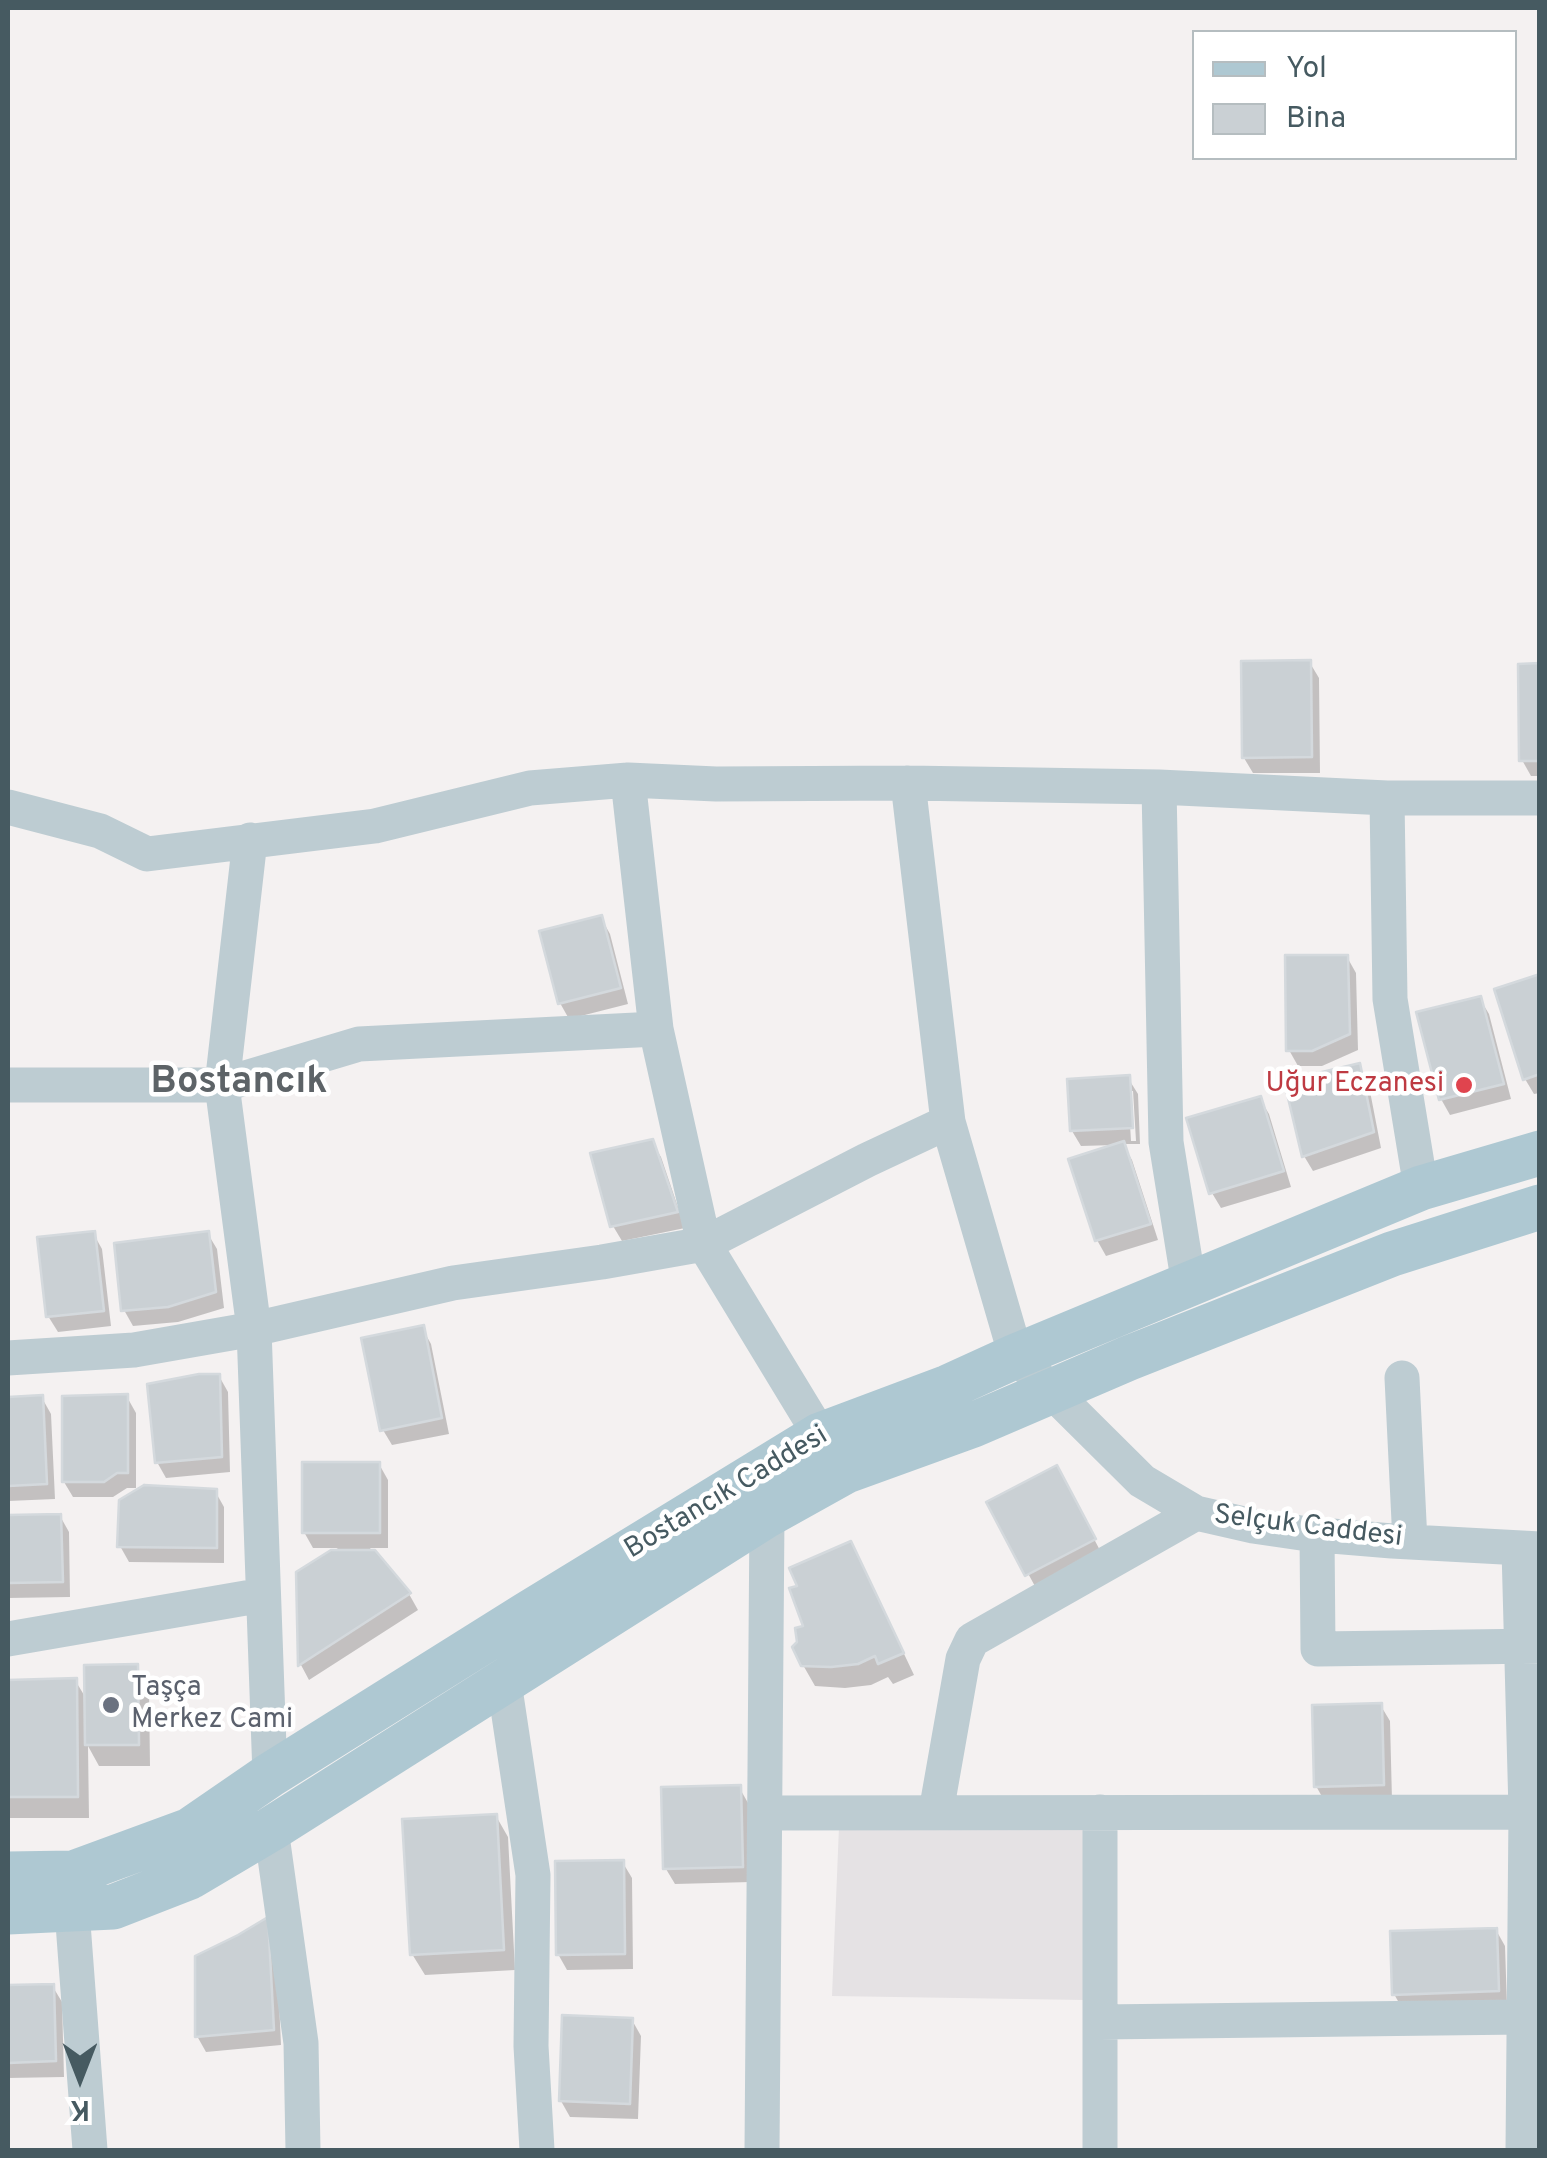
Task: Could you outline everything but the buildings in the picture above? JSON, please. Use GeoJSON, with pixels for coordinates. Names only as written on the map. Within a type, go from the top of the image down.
{"type":"FeatureCollection","features":[{"type":"Feature","properties":{"kind":"main road","name":"Bostancık Caddesi"},"geometry":{"type":"LineString","coordinates":[[8,1874],[72,1873],[190,1830],[270,1774],[820,1435],[948,1387],[1420,1188],[1540,1153]]}},
{"type":"Feature","properties":{"kind":"main road","name":"Bostancık Caddesi"},"geometry":{"type":"LineString","coordinates":[[8,1912],[113,1907],[190,1877],[768,1515],[846,1472],[973,1425],[1129,1358],[1392,1254],[1540,1207]]}},
{"type":"Feature","properties":{"kind":"street"},"geometry":{"type":"LineString","coordinates":[[628,780],[656,1029],[704,1244],[820,1435]]}},
{"type":"Feature","properties":{"kind":"street"},"geometry":{"type":"LineString","coordinates":[[8,807],[100,832],[148,854],[375,826],[530,788],[628,780],[716,784],[1159,786],[1388,798],[1540,798]]}},
{"type":"Feature","properties":{"kind":"street"},"geometry":{"type":"LineString","coordinates":[[908,783],[948,1122],[1016,1356]]}},
{"type":"Feature","properties":{"kind":"street"},"geometry":{"type":"LineString","coordinates":[[1159,786],[1166,1142],[1190,1285]]}},
{"type":"Feature","properties":{"kind":"street"},"geometry":{"type":"LineString","coordinates":[[1388,798],[1390,999],[1420,1188]]}},
{"type":"Feature","properties":{"kind":"street"},"geometry":{"type":"LineString","coordinates":[[250,840],[222,1085],[254,1329],[270,1774]]}},
{"type":"Feature","properties":{"kind":"street"},"geometry":{"type":"LineString","coordinates":[[8,1085],[222,1085],[359,1044],[656,1029]]}},
{"type":"Feature","properties":{"kind":"street"},"geometry":{"type":"LineString","coordinates":[[8,1358],[134,1350],[254,1329],[452,1283],[704,1244],[948,1122]]}},
{"type":"Feature","properties":{"kind":"street","name":"Selçuk Caddesi"},"geometry":{"type":"LineString","coordinates":[[1016,1356],[1142,1480],[1196,1513],[1253,1526],[1317,1534],[1529,1549]]}},
{"type":"Feature","properties":{"kind":"street"},"geometry":{"type":"LineString","coordinates":[[1402,1378],[1410,1542]]}},
{"type":"Feature","properties":{"kind":"street"},"geometry":{"type":"LineString","coordinates":[[936,1812],[963,1659],[972,1640],[1196,1513]]}},
{"type":"Feature","properties":{"kind":"street"},"geometry":{"type":"LineString","coordinates":[[762,2150],[768,1515]]}},
{"type":"Feature","properties":{"kind":"street"},"geometry":{"type":"LineString","coordinates":[[1317,1534],[1318,1649],[1530,1646]]}},
{"type":"Feature","properties":{"kind":"street"},"geometry":{"type":"LineString","coordinates":[[1523,2150],[1531,2088],[1524,2017],[1532,1976],[1529,1549]]}},
{"type":"Feature","properties":{"kind":"street"},"geometry":{"type":"LineString","coordinates":[[8,1639],[262,1595]]}},
{"type":"Feature","properties":{"kind":"street"},"geometry":{"type":"LineString","coordinates":[[504,1682],[533,1876],[531,2046],[536,2150]]}},
{"type":"Feature","properties":{"kind":"street"},"geometry":{"type":"LineString","coordinates":[[1100,1812],[1100,2150]]}},
{"type":"Feature","properties":{"kind":"street"},"geometry":{"type":"LineString","coordinates":[[765,1813],[1533,1812]]}},
{"type":"Feature","properties":{"kind":"street"},"geometry":{"type":"LineString","coordinates":[[271,1829],[301,2043],[303,2150]]}},
{"type":"Feature","properties":{"kind":"street"},"geometry":{"type":"LineString","coordinates":[[72,1910],[90,2150]]}},
{"type":"Feature","properties":{"kind":"street"},"geometry":{"type":"LineString","coordinates":[[1100,2022],[1524,2017]]}},
{"type":"Feature","properties":{"kind":"shaded area"},"geometry":{"type":"Polygon","coordinates":[[[839,1827],[1084,1830],[1084,2000],[832,1996],[839,1827]]]}},
{"type":"Feature","properties":{"kind":"place","name":"Uğur Eczanesi"},"geometry":{"type":"Point","coordinates":[1464,1085]}},
{"type":"Feature","properties":{"kind":"place","name":"Taşça Merkez Cami"},"geometry":{"type":"Point","coordinates":[111,1705]}},
{"type":"Feature","properties":{"kind":"district","name":"Bostancık"},"geometry":{"type":"Point","coordinates":[239,1084]}}]}
